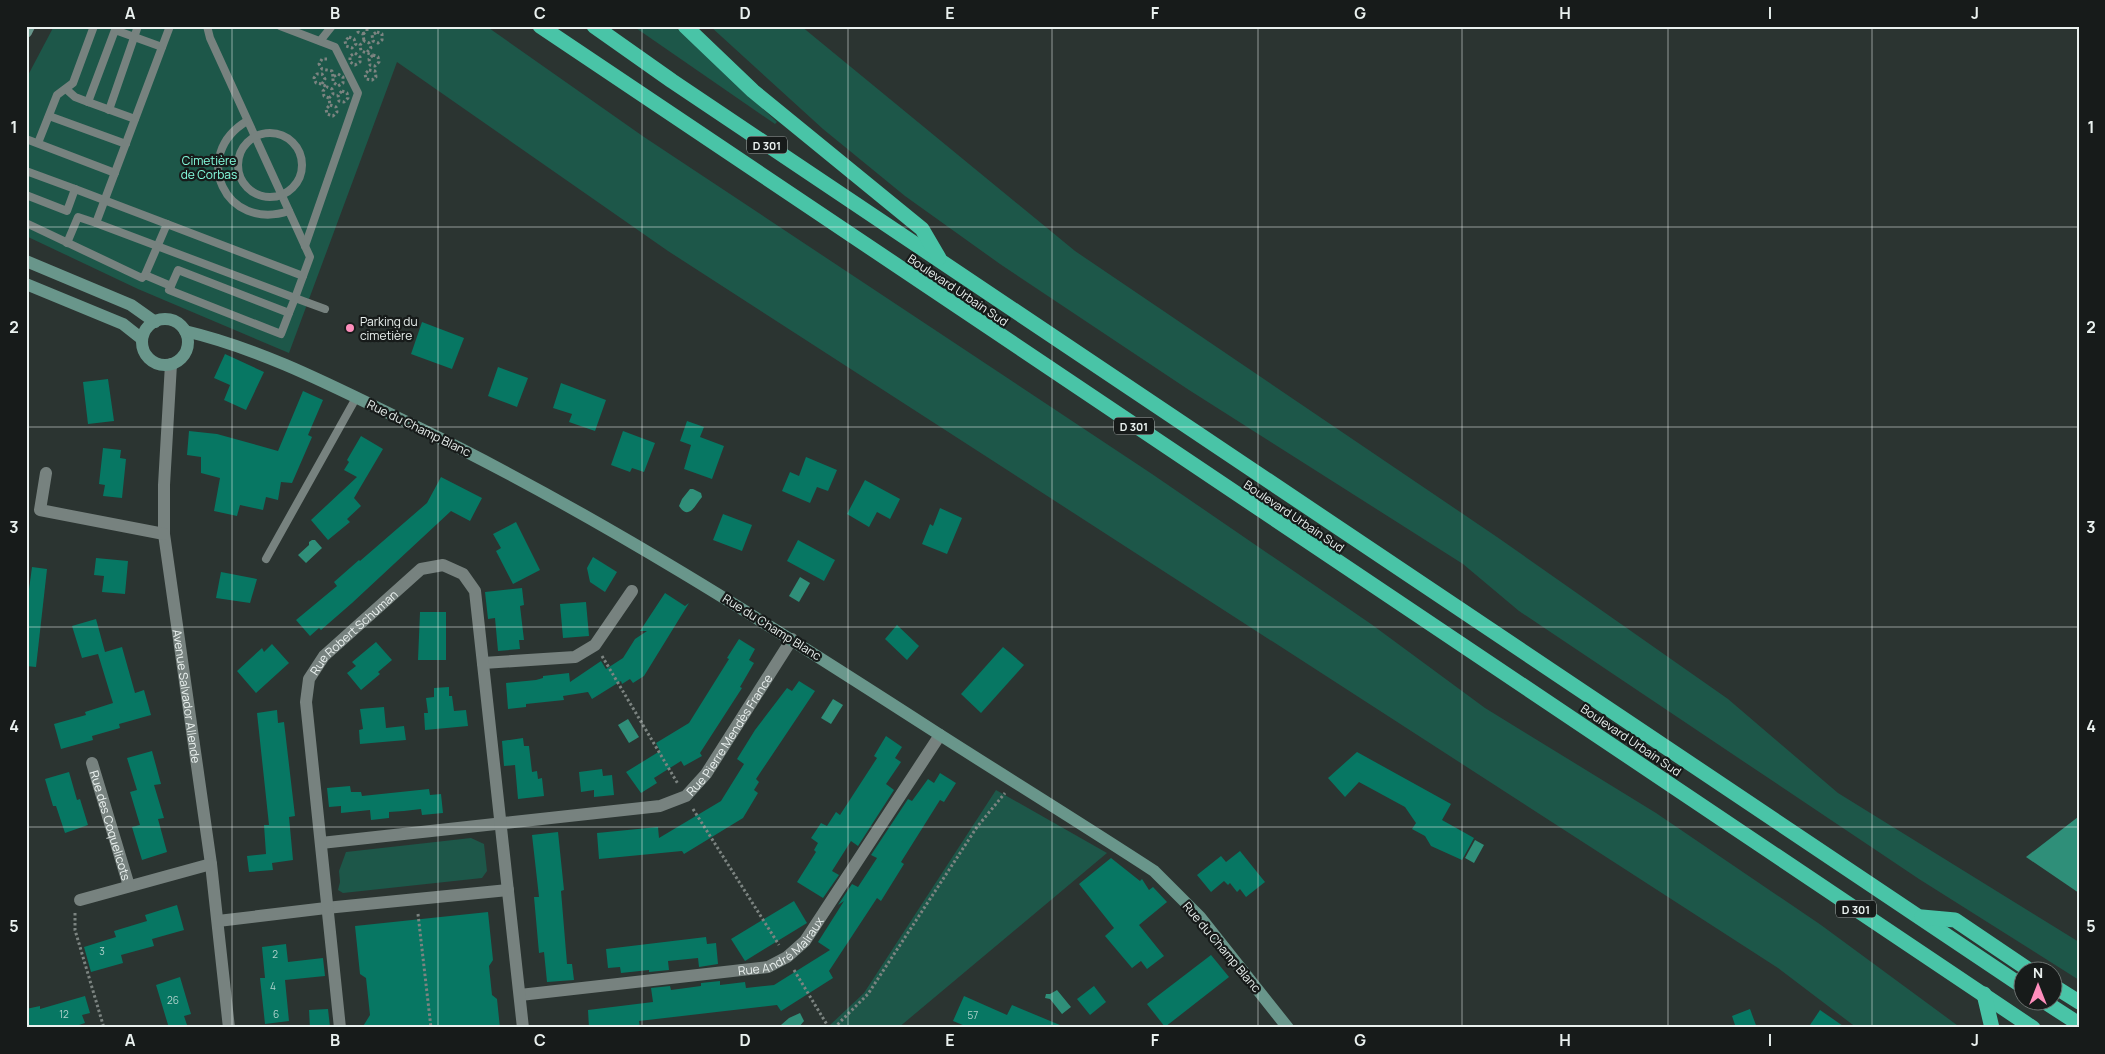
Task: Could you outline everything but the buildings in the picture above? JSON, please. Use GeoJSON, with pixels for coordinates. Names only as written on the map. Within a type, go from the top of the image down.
{"type":"FeatureCollection","features":[{"type":"Feature","properties":{"kind":"highway","name":"Boulevard Urbain Sud"},"geometry":{"type":"LineString","coordinates":[[540,26],[2033,1028]]}},
{"type":"Feature","properties":{"kind":"highway","name":"Boulevard Urbain Sud"},"geometry":{"type":"LineString","coordinates":[[594,26],[672,81],[2012,979]]}},
{"type":"Feature","properties":{"kind":"highway"},"geometry":{"type":"LineString","coordinates":[[685,26],[773,108],[922,229],[941,261]]}},
{"type":"Feature","properties":{"kind":"highway"},"geometry":{"type":"LineString","coordinates":[[1921,917],[1955,920],[2017,962]]}},
{"type":"Feature","properties":{"kind":"highway"},"geometry":{"type":"LineString","coordinates":[[2062,991],[2079,1002]]}},
{"type":"Feature","properties":{"kind":"highway"},"geometry":{"type":"LineString","coordinates":[[1984,994],[1992,1028]]}},
{"type":"Feature","properties":{"kind":"highway"},"geometry":{"type":"LineString","coordinates":[[2060,1012],[2079,1024]]}},
{"type":"Feature","properties":{"kind":"street"},"geometry":{"type":"LineString","coordinates":[[26,32],[29,26]]}},
{"type":"Feature","properties":{"kind":"street"},"geometry":{"type":"LineString","coordinates":[[26,261],[131,305],[154,322]]}},
{"type":"Feature","properties":{"kind":"street"},"geometry":{"type":"LineString","coordinates":[[26,284],[123,324],[142,339]]}},
{"type":"Feature","properties":{"kind":"street"},"geometry":{"type":"LineString","coordinates":[[168,320],[175,322],[185,331],[187,338],[186,351],[177,362],[156,364],[145,354],[142,339],[144,332],[154,322],[168,320]]}},
{"type":"Feature","properties":{"kind":"street","name":"Rue du Champ Blanc"},"geometry":{"type":"LineString","coordinates":[[185,331],[224,341],[302,372],[482,459],[658,557],[792,639],[1154,870],[1200,917],[1288,1028]]}},
{"type":"Feature","properties":{"kind":"street","name":"Avenue Salvador Allende"},"geometry":{"type":"LineString","coordinates":[[171,364],[164,485],[164,534],[211,864],[229,1028]]}},
{"type":"Feature","properties":{"kind":"street"},"geometry":{"type":"LineString","coordinates":[[46,472],[40,510],[164,534]]}},
{"type":"Feature","properties":{"kind":"street","name":"Rue Robert Schuman"},"geometry":{"type":"LineString","coordinates":[[321,843],[306,702],[309,679],[324,656],[421,569],[443,565],[463,574],[475,591],[500,824]]}},
{"type":"Feature","properties":{"kind":"street"},"geometry":{"type":"LineString","coordinates":[[483,663],[575,657],[595,645],[632,591]]}},
{"type":"Feature","properties":{"kind":"street","name":"Rue Pierre Mendès France"},"geometry":{"type":"LineString","coordinates":[[321,843],[660,806],[686,796],[706,774],[792,639]]}},
{"type":"Feature","properties":{"kind":"street","name":"Rue André Malraux"},"geometry":{"type":"LineString","coordinates":[[520,995],[768,967],[787,957],[805,941],[940,734]]}},
{"type":"Feature","properties":{"kind":"street","name":"Rue des Coquelicots"},"geometry":{"type":"LineString","coordinates":[[92,763],[129,886]]}},
{"type":"Feature","properties":{"kind":"street"},"geometry":{"type":"LineString","coordinates":[[500,824],[523,1028]]}},
{"type":"Feature","properties":{"kind":"street"},"geometry":{"type":"LineString","coordinates":[[321,843],[326,908],[340,1028]]}},
{"type":"Feature","properties":{"kind":"street","name":"Rue des Coquelicots"},"geometry":{"type":"LineString","coordinates":[[80,900],[211,864]]}},
{"type":"Feature","properties":{"kind":"street"},"geometry":{"type":"LineString","coordinates":[[218,921],[508,890]]}},
{"type":"Feature","properties":{"kind":"lane"},"geometry":{"type":"LineString","coordinates":[[38,143],[57,95],[74,83],[94,26]]}},
{"type":"Feature","properties":{"kind":"lane"},"geometry":{"type":"LineString","coordinates":[[109,110],[138,26]]}},
{"type":"Feature","properties":{"kind":"lane"},"geometry":{"type":"LineString","coordinates":[[96,223],[170,26]]}},
{"type":"Feature","properties":{"kind":"lane"},"geometry":{"type":"LineString","coordinates":[[184,256],[169,290],[281,334],[310,257],[254,137],[210,38],[207,26]]}},
{"type":"Feature","properties":{"kind":"lane"},"geometry":{"type":"LineString","coordinates":[[280,26],[290,28],[335,47],[358,93],[305,246]]}},
{"type":"Feature","properties":{"kind":"lane"},"geometry":{"type":"LineString","coordinates":[[320,41],[332,26]]}},
{"type":"Feature","properties":{"kind":"lane"},"geometry":{"type":"LineString","coordinates":[[88,102],[113,28],[162,47]]}},
{"type":"Feature","properties":{"kind":"lane"},"geometry":{"type":"LineString","coordinates":[[66,89],[75,98],[135,120]]}},
{"type":"Feature","properties":{"kind":"lane"},"geometry":{"type":"LineString","coordinates":[[49,116],[126,144]]}},
{"type":"Feature","properties":{"kind":"lane"},"geometry":{"type":"LineString","coordinates":[[247,121],[236,127],[228,136],[218,158],[218,170],[225,192],[232,202],[253,214],[265,216],[289,212]]}},
{"type":"Feature","properties":{"kind":"lane"},"geometry":{"type":"LineString","coordinates":[[262,133],[278,133],[292,140],[298,147],[302,162],[299,178],[288,191],[281,194],[261,196],[252,193],[239,178],[237,159],[241,150],[254,137],[262,133]]}},
{"type":"Feature","properties":{"kind":"lane"},"geometry":{"type":"LineString","coordinates":[[26,138],[115,173]]}},
{"type":"Feature","properties":{"kind":"lane"},"geometry":{"type":"LineString","coordinates":[[26,171],[303,276]]}},
{"type":"Feature","properties":{"kind":"lane"},"geometry":{"type":"LineString","coordinates":[[67,212],[76,190]]}},
{"type":"Feature","properties":{"kind":"lane"},"geometry":{"type":"LineString","coordinates":[[26,195],[325,310]]}},
{"type":"Feature","properties":{"kind":"lane"},"geometry":{"type":"LineString","coordinates":[[67,243],[78,216]]}},
{"type":"Feature","properties":{"kind":"lane"},"geometry":{"type":"LineString","coordinates":[[26,224],[142,278],[167,224]]}},
{"type":"Feature","properties":{"kind":"lane"},"geometry":{"type":"LineString","coordinates":[[178,270],[289,313]]}},
{"type":"Feature","properties":{"kind":"lane"},"geometry":{"type":"LineString","coordinates":[[145,275],[171,286]]}},
{"type":"Feature","properties":{"kind":"lane"},"geometry":{"type":"LineString","coordinates":[[266,559],[356,398]]}},
{"type":"Feature","properties":{"kind":"path"},"geometry":{"type":"LineString","coordinates":[[358,26],[358,32],[363,34]]}},
{"type":"Feature","properties":{"kind":"path"},"geometry":{"type":"LineString","coordinates":[[364,41],[363,34],[367,29],[372,35],[371,48],[367,52]]}},
{"type":"Feature","properties":{"kind":"path"},"geometry":{"type":"LineString","coordinates":[[360,57],[361,51],[358,44],[364,41],[378,43],[382,40],[382,34],[376,32],[372,35]]}},
{"type":"Feature","properties":{"kind":"path"},"geometry":{"type":"LineString","coordinates":[[361,51],[372,55]]}},
{"type":"Feature","properties":{"kind":"path"},"geometry":{"type":"LineString","coordinates":[[322,69],[325,79],[322,84]]}},
{"type":"Feature","properties":{"kind":"path"},"geometry":{"type":"LineString","coordinates":[[322,74],[317,74],[314,78],[316,83],[332,89]]}},
{"type":"Feature","properties":{"kind":"path"},"geometry":{"type":"LineString","coordinates":[[329,98],[335,95],[332,89],[333,82]]}},
{"type":"Feature","properties":{"kind":"path"},"geometry":{"type":"LineString","coordinates":[[327,87],[322,91],[324,96],[329,98]]}},
{"type":"Feature","properties":{"kind":"path"},"geometry":{"type":"LineString","coordinates":[[329,98],[330,105]]}},
{"type":"Feature","properties":{"kind":"path"},"geometry":{"type":"LineString","coordinates":[[595,645],[829,1028]]}},
{"type":"Feature","properties":{"kind":"path"},"geometry":{"type":"LineString","coordinates":[[834,1028],[868,994],[977,827],[1014,781]]}},
{"type":"Feature","properties":{"kind":"path"},"geometry":{"type":"LineString","coordinates":[[417,899],[431,1028]]}},
{"type":"Feature","properties":{"kind":"path"},"geometry":{"type":"LineString","coordinates":[[80,900],[75,909],[75,930],[104,1028]]}},
{"type":"Feature","properties":{"kind":"green space","name":"Cimetière de Corbas"},"geometry":{"type":"Polygon","coordinates":[[[54,26],[486,26],[644,137],[1152,474],[1371,624],[1485,708],[1656,813],[1821,925],[1961,1028],[1857,1028],[1778,968],[668,251],[397,62],[289,353],[138,289],[26,236],[26,79],[54,26]]]}},
{"type":"Feature","properties":{"kind":"green space"},"geometry":{"type":"Polygon","coordinates":[[[633,26],[674,26],[777,122],[775,124],[633,26]]]}},
{"type":"Feature","properties":{"kind":"green space"},"geometry":{"type":"Polygon","coordinates":[[[710,26],[801,26],[1075,251],[1497,537],[1728,699],[1838,793],[2079,942],[2079,980],[2062,969],[2062,962],[2050,962],[1919,879],[1519,611],[1463,564],[1189,390],[1000,264],[905,196],[823,129],[710,26]]]}},
{"type":"Feature","properties":{"kind":"green space"},"geometry":{"type":"Polygon","coordinates":[[[996,790],[1107,853],[898,1028],[824,1028],[830,1025],[864,993],[996,790]]]}},
{"type":"Feature","properties":{"kind":"green space"},"geometry":{"type":"Polygon","coordinates":[[[471,838],[484,844],[487,871],[482,878],[343,893],[338,890],[340,882],[339,871],[346,852],[471,838]]]}},
{"type":"Feature","properties":{"kind":"shaded area"},"geometry":{"type":"Polygon","coordinates":[[[690,489],[701,493],[702,497],[692,510],[686,512],[679,506],[690,489]]]}},
{"type":"Feature","properties":{"kind":"shaded area"},"geometry":{"type":"Polygon","coordinates":[[[312,540],[315,540],[322,548],[306,563],[298,555],[312,540]]]}},
{"type":"Feature","properties":{"kind":"shaded area"},"geometry":{"type":"Polygon","coordinates":[[[800,577],[810,583],[799,602],[789,596],[800,577]]]}},
{"type":"Feature","properties":{"kind":"shaded area"},"geometry":{"type":"Polygon","coordinates":[[[833,699],[843,705],[831,724],[821,718],[833,699]]]}},
{"type":"Feature","properties":{"kind":"shaded area"},"geometry":{"type":"Polygon","coordinates":[[[628,719],[639,737],[629,743],[618,725],[628,719]]]}},
{"type":"Feature","properties":{"kind":"shaded area"},"geometry":{"type":"Polygon","coordinates":[[[2079,817],[2079,893],[2026,857],[2079,817]]]}},
{"type":"Feature","properties":{"kind":"shaded area"},"geometry":{"type":"Polygon","coordinates":[[[1475,840],[1484,845],[1474,863],[1465,858],[1475,840]]]}},
{"type":"Feature","properties":{"kind":"shaded area"},"geometry":{"type":"Polygon","coordinates":[[[1057,990],[1071,1007],[1062,1014],[1050,999],[1045,998],[1046,994],[1057,990]]]}},
{"type":"Feature","properties":{"kind":"shaded area"},"geometry":{"type":"Polygon","coordinates":[[[800,1013],[804,1021],[799,1027],[783,1028],[781,1025],[789,1018],[800,1013]]]}},
{"type":"Feature","properties":{"kind":"place","name":"Parking du cimetière"},"geometry":{"type":"Point","coordinates":[350,328]}}]}
